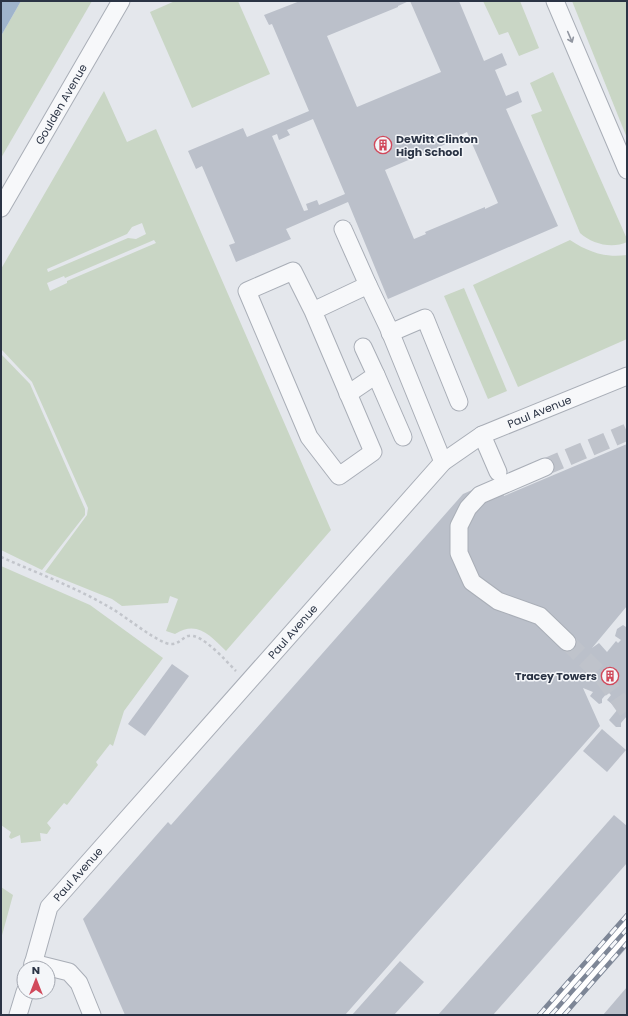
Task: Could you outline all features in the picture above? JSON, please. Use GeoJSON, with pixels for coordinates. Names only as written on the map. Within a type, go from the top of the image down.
{"type":"FeatureCollection","features":[{"type":"Feature","properties":{"kind":"main road"},"geometry":{"type":"LineString","coordinates":[[551,1015],[627,930]]}},
{"type":"Feature","properties":{"kind":"street","name":"Goulden Avenue"},"geometry":{"type":"LineString","coordinates":[[1,208],[121,1]]}},
{"type":"Feature","properties":{"kind":"street"},"geometry":{"type":"LineString","coordinates":[[555,1],[627,170]]}},
{"type":"Feature","properties":{"kind":"street"},"geometry":{"type":"LineString","coordinates":[[343,229],[390,333],[443,462]]}},
{"type":"Feature","properties":{"kind":"street"},"geometry":{"type":"LineString","coordinates":[[293,271],[313,311],[373,452],[339,476],[309,437],[247,291],[293,271]]}},
{"type":"Feature","properties":{"kind":"street"},"geometry":{"type":"LineString","coordinates":[[313,311],[368,285]]}},
{"type":"Feature","properties":{"kind":"street"},"geometry":{"type":"LineString","coordinates":[[390,333],[425,318],[459,402]]}},
{"type":"Feature","properties":{"kind":"street"},"geometry":{"type":"LineString","coordinates":[[364,347],[403,437]]}},
{"type":"Feature","properties":{"kind":"street"},"geometry":{"type":"LineString","coordinates":[[348,394],[376,375]]}},
{"type":"Feature","properties":{"kind":"street","name":"Paul Avenue"},"geometry":{"type":"LineString","coordinates":[[34,960],[49,908],[443,462],[482,435],[627,376]]}},
{"type":"Feature","properties":{"kind":"street"},"geometry":{"type":"LineString","coordinates":[[482,435],[498,472]]}},
{"type":"Feature","properties":{"kind":"street"},"geometry":{"type":"LineString","coordinates":[[546,466],[480,495],[468,508],[459,526],[459,553],[472,582],[498,601],[540,616],[567,642]]}},
{"type":"Feature","properties":{"kind":"street"},"geometry":{"type":"LineString","coordinates":[[56,970],[69,972],[79,983],[92,1015]]}},
{"type":"Feature","properties":{"kind":"street"},"geometry":{"type":"LineString","coordinates":[[18,1015],[23,1000]]}},
{"type":"Feature","properties":{"kind":"path"},"geometry":{"type":"LineString","coordinates":[[1,557],[86,595],[110,608],[165,643],[178,643],[188,636],[195,636],[207,643],[248,683]]}},
{"type":"Feature","properties":{"kind":"green space"},"geometry":{"type":"Polygon","coordinates":[[[21,1],[92,1],[1,158],[1,36],[21,1]]]}},
{"type":"Feature","properties":{"kind":"green space"},"geometry":{"type":"Polygon","coordinates":[[[175,1],[238,1],[270,74],[192,108],[150,12],[175,1]]]}},
{"type":"Feature","properties":{"kind":"green space"},"geometry":{"type":"Polygon","coordinates":[[[483,1],[520,1],[539,48],[519,56],[508,32],[499,35],[483,1]]]}},
{"type":"Feature","properties":{"kind":"green space"},"geometry":{"type":"Polygon","coordinates":[[[572,1],[627,1],[627,138],[572,1]]]}},
{"type":"Feature","properties":{"kind":"green space"},"geometry":{"type":"Polygon","coordinates":[[[553,72],[627,242],[615,245],[596,243],[580,233],[531,115],[542,111],[530,83],[553,72]]]}},
{"type":"Feature","properties":{"kind":"green space"},"geometry":{"type":"Polygon","coordinates":[[[104,91],[127,142],[156,129],[331,530],[226,651],[209,635],[197,629],[183,630],[175,634],[166,631],[178,599],[170,596],[168,603],[122,606],[112,599],[45,572],[87,515],[88,508],[32,382],[1,349],[1,269],[104,91]],[[142,223],[132,227],[127,234],[47,269],[48,272],[128,238],[136,239],[146,234],[142,223]],[[154,240],[65,278],[64,276],[47,283],[50,291],[67,283],[67,281],[156,243],[154,240]]]}},
{"type":"Feature","properties":{"kind":"green space"},"geometry":{"type":"Polygon","coordinates":[[[570,240],[583,248],[604,255],[627,255],[627,339],[518,387],[473,285],[570,240]]]}},
{"type":"Feature","properties":{"kind":"green space"},"geometry":{"type":"Polygon","coordinates":[[[464,288],[507,391],[488,399],[444,296],[464,288]]]}},
{"type":"Feature","properties":{"kind":"green space"},"geometry":{"type":"Polygon","coordinates":[[[1,354],[30,384],[85,509],[85,515],[42,570],[1,550],[1,354]]]}},
{"type":"Feature","properties":{"kind":"green space"},"geometry":{"type":"Polygon","coordinates":[[[1,566],[90,605],[163,658],[124,711],[113,746],[110,744],[96,762],[98,765],[67,805],[64,803],[47,823],[51,828],[47,834],[40,833],[41,841],[21,843],[20,835],[11,839],[9,837],[11,832],[1,825],[1,566]]]}},
{"type":"Feature","properties":{"kind":"green space"},"geometry":{"type":"Polygon","coordinates":[[[1,887],[13,895],[1,939],[1,887]]]}},
{"type":"Feature","properties":{"kind":"water"},"geometry":{"type":"Polygon","coordinates":[[[1,1],[21,1],[1,36],[1,1]]]}},
{"type":"Feature","properties":{"kind":"building","name":"DeWitt Clinton High School"},"geometry":{"type":"Polygon","coordinates":[[[300,1],[409,1],[398,7],[327,36],[357,107],[441,72],[410,1],[459,1],[484,61],[502,53],[507,65],[495,70],[506,96],[518,91],[522,102],[506,109],[558,226],[388,299],[348,202],[286,229],[291,239],[236,262],[229,245],[235,243],[202,166],[196,169],[188,151],[243,128],[247,137],[309,111],[272,24],[269,25],[264,15],[300,1]],[[313,119],[287,130],[290,135],[279,140],[277,134],[272,136],[304,211],[308,210],[306,204],[317,200],[319,205],[345,194],[313,119]],[[467,132],[459,136],[460,138],[385,170],[414,239],[426,234],[425,232],[498,203],[467,132]]]}},
{"type":"Feature","properties":{"kind":"building"},"geometry":{"type":"Polygon","coordinates":[[[627,444],[627,606],[592,648],[599,643],[607,652],[616,641],[618,643],[621,640],[615,636],[617,629],[623,625],[626,627],[627,716],[621,723],[621,727],[616,727],[609,720],[618,709],[607,700],[611,695],[608,692],[602,699],[602,703],[599,704],[590,696],[593,692],[583,688],[600,726],[345,1015],[125,1015],[83,919],[168,822],[171,825],[463,494],[497,479],[504,496],[627,444]]]}},
{"type":"Feature","properties":{"kind":"building"},"geometry":{"type":"Polygon","coordinates":[[[172,664],[189,676],[145,736],[128,724],[172,664]]]}},
{"type":"Feature","properties":{"kind":"building"},"geometry":{"type":"Polygon","coordinates":[[[602,729],[626,750],[607,772],[583,751],[602,729]]]}},
{"type":"Feature","properties":{"kind":"building"},"geometry":{"type":"Polygon","coordinates":[[[614,815],[627,826],[627,863],[493,1015],[438,1015],[614,815]]]}},
{"type":"Feature","properties":{"kind":"building"},"geometry":{"type":"Polygon","coordinates":[[[400,961],[424,982],[394,1015],[352,1015],[400,961]]]}},
{"type":"Feature","properties":{"kind":"building"},"geometry":{"type":"Polygon","coordinates":[[[627,987],[627,1015],[603,1015],[627,987]]]}},
{"type":"Feature","properties":{"kind":"tunnel"},"geometry":{"type":"LineString","coordinates":[[545,467],[627,432]]}},
{"type":"Feature","properties":{"kind":"tunnel"},"geometry":{"type":"LineString","coordinates":[[567,642],[602,676],[627,711]]}},
{"type":"Feature","properties":{"kind":"railway"},"geometry":{"type":"LineString","coordinates":[[539,1015],[627,915]]}},
{"type":"Feature","properties":{"kind":"railway"},"geometry":{"type":"LineString","coordinates":[[551,1015],[627,929]]}},
{"type":"Feature","properties":{"kind":"railway"},"geometry":{"type":"LineString","coordinates":[[564,1015],[627,943]]}},
{"type":"Feature","properties":{"kind":"place","name":"DeWitt Clinton High School"},"geometry":{"type":"Point","coordinates":[383,145]}},
{"type":"Feature","properties":{"kind":"place","name":"Tracey Towers"},"geometry":{"type":"Point","coordinates":[610,676]}}]}
